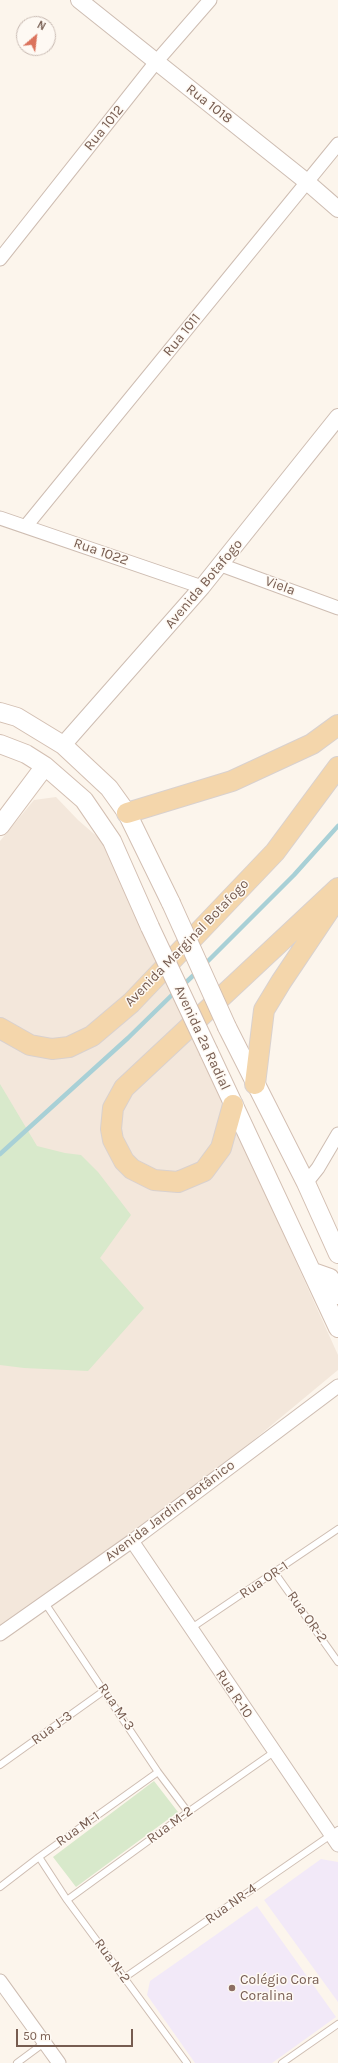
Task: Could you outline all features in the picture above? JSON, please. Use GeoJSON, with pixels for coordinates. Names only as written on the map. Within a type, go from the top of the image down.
{"type":"FeatureCollection","features":[{"type":"Feature","properties":{"kind":"main road","name":"Avenida 2ª Radial"},"geometry":{"type":"LineString","coordinates":[[0,712],[17,717],[63,745],[109,788],[127,813],[171,903],[227,1027],[306,1183],[338,1254]]}},
{"type":"Feature","properties":{"kind":"main road"},"geometry":{"type":"LineString","coordinates":[[127,813],[232,781],[312,744],[338,725]]}},
{"type":"Feature","properties":{"kind":"main road","name":"Avenida 2ª Radial"},"geometry":{"type":"LineString","coordinates":[[0,744],[26,754],[45,766],[84,800],[112,841],[150,927],[338,1328]]}},
{"type":"Feature","properties":{"kind":"main road"},"geometry":{"type":"LineString","coordinates":[[0,826],[45,766]]}},
{"type":"Feature","properties":{"kind":"main road","name":"Avenida Marginal Botafogo"},"geometry":{"type":"LineString","coordinates":[[0,1028],[30,1044],[52,1049],[69,1047],[92,1036],[131,1003],[275,852],[338,767]]}},
{"type":"Feature","properties":{"kind":"main road"},"geometry":{"type":"LineString","coordinates":[[233,1105],[221,1148],[204,1171],[178,1182],[154,1180],[132,1169],[124,1161],[113,1140],[111,1119],[114,1108],[124,1088],[338,888]]}},
{"type":"Feature","properties":{"kind":"main road"},"geometry":{"type":"LineString","coordinates":[[255,1084],[264,1010],[338,897]]}},
{"type":"Feature","properties":{"kind":"main road"},"geometry":{"type":"LineString","coordinates":[[312,1272],[330,1278],[338,1295]]}},
{"type":"Feature","properties":{"kind":"street","name":"Rua 1018"},"geometry":{"type":"LineString","coordinates":[[79,0],[307,182],[338,209]]}},
{"type":"Feature","properties":{"kind":"street","name":"Rua 1012"},"geometry":{"type":"LineString","coordinates":[[0,259],[156,62],[210,0]]}},
{"type":"Feature","properties":{"kind":"street","name":"Rua 1011"},"geometry":{"type":"LineString","coordinates":[[26,526],[338,144]]}},
{"type":"Feature","properties":{"kind":"street","name":"Avenida Botafogo"},"geometry":{"type":"LineString","coordinates":[[63,745],[221,565],[338,417]]}},
{"type":"Feature","properties":{"kind":"street","name":"Rua 1022"},"geometry":{"type":"LineString","coordinates":[[0,518],[202,587]]}},
{"type":"Feature","properties":{"kind":"street","name":"Viela"},"geometry":{"type":"LineString","coordinates":[[221,565],[338,608]]}},
{"type":"Feature","properties":{"kind":"street"},"geometry":{"type":"LineString","coordinates":[[306,1183],[318,1168],[338,1134]]}},
{"type":"Feature","properties":{"kind":"street","name":"Avenida Jardim Botânico"},"geometry":{"type":"LineString","coordinates":[[0,1634],[132,1541],[338,1386]]}},
{"type":"Feature","properties":{"kind":"street","name":"Rua R-10"},"geometry":{"type":"LineString","coordinates":[[132,1541],[274,1752],[336,1837]]}},
{"type":"Feature","properties":{"kind":"street"},"geometry":{"type":"LineString","coordinates":[[0,1981],[59,2063]]}},
{"type":"Feature","properties":{"kind":"lane","name":"Rua OR-1"},"geometry":{"type":"LineString","coordinates":[[190,1629],[275,1573],[338,1528]]}},
{"type":"Feature","properties":{"kind":"lane","name":"Rua OR-2"},"geometry":{"type":"LineString","coordinates":[[275,1573],[338,1662]]}},
{"type":"Feature","properties":{"kind":"lane","name":"Rua M-3"},"geometry":{"type":"LineString","coordinates":[[44,1603],[105,1690],[158,1772],[188,1812]]}},
{"type":"Feature","properties":{"kind":"lane","name":"Rua J-3"},"geometry":{"type":"LineString","coordinates":[[0,1765],[105,1690]]}},
{"type":"Feature","properties":{"kind":"lane","name":"Rua M-2"},"geometry":{"type":"LineString","coordinates":[[67,1900],[188,1812],[274,1752]]}},
{"type":"Feature","properties":{"kind":"lane","name":"Rua M-1"},"geometry":{"type":"LineString","coordinates":[[0,1888],[39,1857],[158,1772]]}},
{"type":"Feature","properties":{"kind":"lane","name":"Rua NR-4"},"geometry":{"type":"LineString","coordinates":[[124,1978],[336,1837]]}},
{"type":"Feature","properties":{"kind":"lane","name":"Rua N-2"},"geometry":{"type":"LineString","coordinates":[[39,1857],[67,1900],[185,2062]]}},
{"type":"Feature","properties":{"kind":"lane"},"geometry":{"type":"LineString","coordinates":[[282,2063],[338,2024]]}},
{"type":"Feature","properties":{"kind":"lane"},"geometry":{"type":"LineString","coordinates":[[17,2063],[44,2043]]}},
{"type":"Feature","properties":{"kind":"shaded area"},"geometry":{"type":"Polygon","coordinates":[[[56,797],[78,820],[108,846],[338,1355],[338,1370],[132,1541],[0,1627],[0,841],[34,800],[56,797]]]}},
{"type":"Feature","properties":{"kind":"shaded area"},"geometry":{"type":"Polygon","coordinates":[[[321,1859],[338,1862],[338,2002],[264,1900],[321,1859]]]}},
{"type":"Feature","properties":{"kind":"shaded area","name":"Colégio Cora Coralina"},"geometry":{"type":"Polygon","coordinates":[[[257,1906],[336,2017],[272,2063],[195,2063],[147,1995],[150,1981],[257,1906]]]}},
{"type":"Feature","properties":{"kind":"green space"},"geometry":{"type":"Polygon","coordinates":[[[0,1084],[37,1146],[65,1153],[81,1155],[98,1172],[131,1215],[100,1258],[144,1308],[88,1371],[24,1368],[0,1365],[0,1084]]]}},
{"type":"Feature","properties":{"kind":"green space"},"geometry":{"type":"Polygon","coordinates":[[[154,1781],[178,1812],[76,1887],[53,1857],[154,1781]]]}},
{"type":"Feature","properties":{"kind":"waterway"},"geometry":{"type":"LineString","coordinates":[[204,965],[294,875],[338,826]]}},
{"type":"Feature","properties":{"kind":"waterway"},"geometry":{"type":"LineString","coordinates":[[182,986],[197,972]]}},
{"type":"Feature","properties":{"kind":"waterway"},"geometry":{"type":"LineString","coordinates":[[0,1154],[128,1038],[176,991]]}},
{"type":"Feature","properties":{"kind":"place","name":"Colégio Cora Coralina"},"geometry":{"type":"Point","coordinates":[232,1988]}}]}
